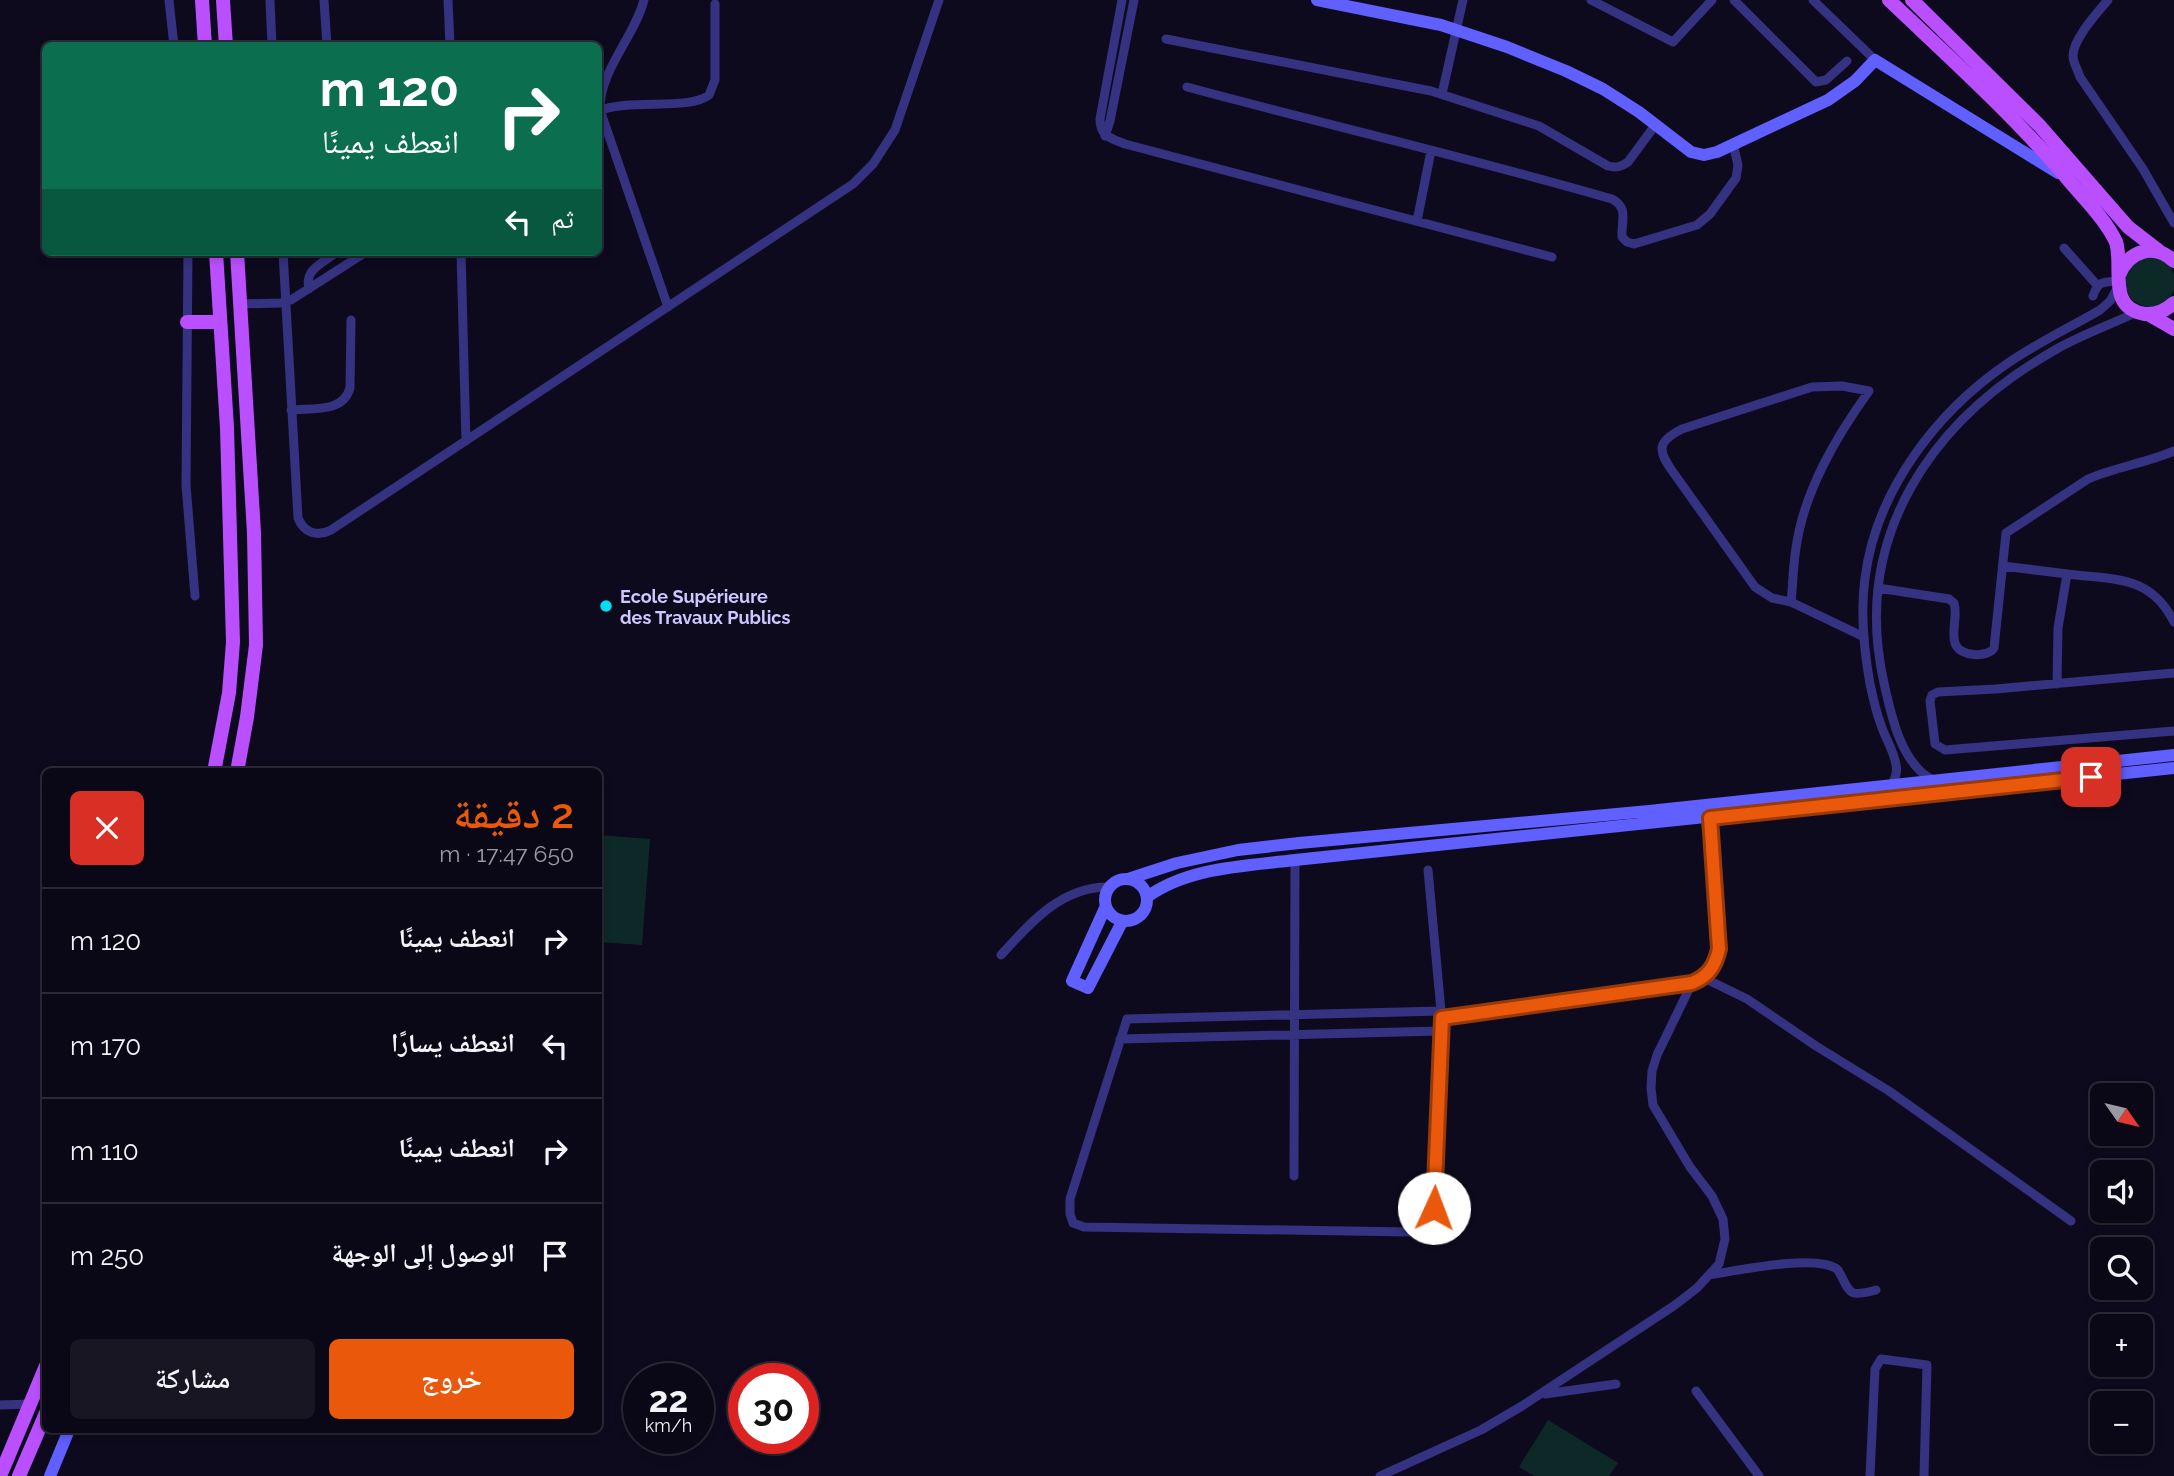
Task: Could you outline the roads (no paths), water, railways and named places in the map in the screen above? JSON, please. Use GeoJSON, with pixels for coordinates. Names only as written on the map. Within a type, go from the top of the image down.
{"type":"FeatureCollection","features":[{"type":"Feature","properties":{"kind":"main road"},"geometry":{"type":"LineString","coordinates":[[202,0],[205,42]]}},
{"type":"Feature","properties":{"kind":"main road"},"geometry":{"type":"LineString","coordinates":[[223,0],[226,42]]}},
{"type":"Feature","properties":{"kind":"main road"},"geometry":{"type":"LineString","coordinates":[[1889,0],[2006,113],[2107,226],[2116,242],[2118,281],[2122,297],[2128,306],[2174,329]]}},
{"type":"Feature","properties":{"kind":"main road"},"geometry":{"type":"LineString","coordinates":[[1912,0],[2039,125],[2128,227],[2169,253]]}},
{"type":"Feature","properties":{"kind":"main road"},"geometry":{"type":"LineString","coordinates":[[2118,281],[2122,266],[2129,257],[2148,250],[2169,253]]}},
{"type":"Feature","properties":{"kind":"main road"},"geometry":{"type":"LineString","coordinates":[[216,256],[227,428],[233,642],[229,693],[216,768]]}},
{"type":"Feature","properties":{"kind":"main road"},"geometry":{"type":"LineString","coordinates":[[237,256],[254,533],[256,645],[238,768]]}},
{"type":"Feature","properties":{"kind":"main road"},"geometry":{"type":"LineString","coordinates":[[2142,313],[2158,313],[2174,303]]}},
{"type":"Feature","properties":{"kind":"main road"},"geometry":{"type":"LineString","coordinates":[[187,322],[220,322]]}},
{"type":"Feature","properties":{"kind":"main road"},"geometry":{"type":"LineString","coordinates":[[0,1476],[42,1377]]}},
{"type":"Feature","properties":{"kind":"main road"},"geometry":{"type":"LineString","coordinates":[[19,1476],[42,1422]]}},
{"type":"Feature","properties":{"kind":"street"},"geometry":{"type":"LineString","coordinates":[[169,0],[174,42]]}},
{"type":"Feature","properties":{"kind":"street"},"geometry":{"type":"LineString","coordinates":[[270,0],[272,42]]}},
{"type":"Feature","properties":{"kind":"street"},"geometry":{"type":"LineString","coordinates":[[324,0],[327,42]]}},
{"type":"Feature","properties":{"kind":"street"},"geometry":{"type":"LineString","coordinates":[[448,0],[450,42]]}},
{"type":"Feature","properties":{"kind":"street"},"geometry":{"type":"LineString","coordinates":[[602,92],[633,31],[644,0]]}},
{"type":"Feature","properties":{"kind":"street"},"geometry":{"type":"LineString","coordinates":[[283,256],[298,518],[300,524],[311,533],[325,533],[853,184],[873,164],[895,130],[939,0]]}},
{"type":"Feature","properties":{"kind":"street"},"geometry":{"type":"LineString","coordinates":[[1122,0],[1100,118],[1100,128],[1105,136],[1125,144],[1552,257]]}},
{"type":"Feature","properties":{"kind":"street"},"geometry":{"type":"LineString","coordinates":[[1105,136],[1134,0]]}},
{"type":"Feature","properties":{"kind":"street"},"geometry":{"type":"LineString","coordinates":[[1317,0],[1456,29],[1507,47],[1585,79],[1621,100],[1698,154],[1711,154],[1828,100],[1855,81],[1875,60]]}},
{"type":"Feature","properties":{"kind":"street"},"geometry":{"type":"LineString","coordinates":[[1442,94],[1463,0]]}},
{"type":"Feature","properties":{"kind":"street"},"geometry":{"type":"LineString","coordinates":[[1591,0],[1673,42],[1712,0]]}},
{"type":"Feature","properties":{"kind":"street"},"geometry":{"type":"LineString","coordinates":[[1734,0],[1816,82],[1826,80],[1847,61]]}},
{"type":"Feature","properties":{"kind":"street"},"geometry":{"type":"LineString","coordinates":[[1813,0],[1875,60],[2069,181]]}},
{"type":"Feature","properties":{"kind":"street"},"geometry":{"type":"LineString","coordinates":[[2108,0],[2076,45],[2073,61],[2080,77],[2143,169],[2174,223]]}},
{"type":"Feature","properties":{"kind":"street"},"geometry":{"type":"LineString","coordinates":[[602,109],[622,104],[695,102],[709,95],[715,80],[715,4]]}},
{"type":"Feature","properties":{"kind":"street"},"geometry":{"type":"LineString","coordinates":[[1166,39],[1279,59],[1442,94],[1537,125],[1608,166],[1622,167],[1628,162],[1656,124]]}},
{"type":"Feature","properties":{"kind":"street"},"geometry":{"type":"LineString","coordinates":[[1187,88],[1525,174],[1615,201],[1623,210],[1622,237],[1634,244],[1697,225],[1710,214],[1736,178],[1738,165],[1733,144]]}},
{"type":"Feature","properties":{"kind":"street"},"geometry":{"type":"LineString","coordinates":[[602,119],[668,307]]}},
{"type":"Feature","properties":{"kind":"street"},"geometry":{"type":"LineString","coordinates":[[1417,221],[1431,151]]}},
{"type":"Feature","properties":{"kind":"street"},"geometry":{"type":"LineString","coordinates":[[2064,248],[2097,285]]}},
{"type":"Feature","properties":{"kind":"street"},"geometry":{"type":"LineString","coordinates":[[188,256],[186,485],[195,596]]}},
{"type":"Feature","properties":{"kind":"street"},"geometry":{"type":"LineString","coordinates":[[309,289],[309,274],[332,256]]}},
{"type":"Feature","properties":{"kind":"street"},"geometry":{"type":"LineString","coordinates":[[240,304],[285,302],[360,256]]}},
{"type":"Feature","properties":{"kind":"street"},"geometry":{"type":"LineString","coordinates":[[461,256],[466,441]]}},
{"type":"Feature","properties":{"kind":"street"},"geometry":{"type":"LineString","coordinates":[[1892,785],[1897,767],[1880,724],[1872,692],[1863,612],[1864,579],[1882,515],[1899,482],[1952,408],[1979,385],[2041,343],[2100,310],[2110,300],[2118,281],[2101,282],[2093,296]]}},
{"type":"Feature","properties":{"kind":"street"},"geometry":{"type":"LineString","coordinates":[[1934,780],[1923,775],[1913,765],[1898,733],[1880,666],[1877,634],[1878,588],[1891,527],[1907,495],[1948,435],[1977,405],[2008,380],[2056,349],[2142,313]]}},
{"type":"Feature","properties":{"kind":"street"},"geometry":{"type":"LineString","coordinates":[[291,410],[333,407],[346,398],[351,388],[351,320]]}},
{"type":"Feature","properties":{"kind":"street"},"geometry":{"type":"LineString","coordinates":[[1791,602],[1796,547],[1809,503],[1835,443],[1869,391],[1826,386],[1794,391],[1682,429],[1663,444],[1662,457],[1755,587],[1772,598],[1791,602],[1864,637]]}},
{"type":"Feature","properties":{"kind":"street"},"geometry":{"type":"LineString","coordinates":[[1878,588],[1949,599],[1954,603],[1954,642],[1958,649],[1987,655],[1994,648],[2006,533],[2088,479],[2154,460],[2174,451]]}},
{"type":"Feature","properties":{"kind":"street"},"geometry":{"type":"LineString","coordinates":[[2003,565],[2134,582],[2160,600],[2174,622]]}},
{"type":"Feature","properties":{"kind":"street"},"geometry":{"type":"LineString","coordinates":[[2057,684],[2058,628],[2067,574]]}},
{"type":"Feature","properties":{"kind":"street"},"geometry":{"type":"LineString","coordinates":[[2174,673],[1938,692],[1932,695],[1930,701],[1935,744],[1945,750],[2174,731]]}},
{"type":"Feature","properties":{"kind":"street"},"geometry":{"type":"LineString","coordinates":[[1122,922],[1088,988],[1072,981],[1105,908],[1105,894],[1114,882],[1177,863],[1238,850],[1636,812],[2174,755]]}},
{"type":"Feature","properties":{"kind":"street"},"geometry":{"type":"LineString","coordinates":[[1147,897],[1174,881],[1295,860],[2174,768]]}},
{"type":"Feature","properties":{"kind":"street"},"geometry":{"type":"LineString","coordinates":[[1428,870],[1442,1014],[1434,1208],[1430,1223],[1422,1229],[1409,1232],[1084,1227],[1073,1223],[1070,1199],[1127,1019],[1442,1014],[1692,983],[1704,978],[1712,969],[1719,949],[1710,818]]}},
{"type":"Feature","properties":{"kind":"street"},"geometry":{"type":"LineString","coordinates":[[1294,1176],[1295,860]]}},
{"type":"Feature","properties":{"kind":"street"},"geometry":{"type":"LineString","coordinates":[[1105,908],[1115,919],[1122,922],[1129,922],[1141,916],[1147,897],[1140,885],[1128,879]]}},
{"type":"Feature","properties":{"kind":"street"},"geometry":{"type":"LineString","coordinates":[[1001,955],[1026,927],[1053,904],[1085,890],[1108,887]]}},
{"type":"Feature","properties":{"kind":"street"},"geometry":{"type":"LineString","coordinates":[[1704,978],[1747,999],[1889,1091],[2071,1220]]}},
{"type":"Feature","properties":{"kind":"street"},"geometry":{"type":"LineString","coordinates":[[1380,1476],[1482,1430],[1540,1395],[1697,1289],[1719,1264],[1725,1239],[1723,1219],[1712,1196],[1690,1167],[1653,1105],[1651,1088],[1657,1055],[1692,983]]}},
{"type":"Feature","properties":{"kind":"street"},"geometry":{"type":"LineString","coordinates":[[1120,1039],[1441,1031]]}},
{"type":"Feature","properties":{"kind":"street"},"geometry":{"type":"LineString","coordinates":[[1709,1275],[1786,1264],[1823,1263],[1838,1270],[1847,1290],[1852,1293],[1857,1295],[1876,1290]]}},
{"type":"Feature","properties":{"kind":"street"},"geometry":{"type":"LineString","coordinates":[[1870,1476],[1875,1369],[1881,1359],[1927,1365],[1924,1476]]}},
{"type":"Feature","properties":{"kind":"street"},"geometry":{"type":"LineString","coordinates":[[1540,1395],[1616,1384]]}},
{"type":"Feature","properties":{"kind":"street"},"geometry":{"type":"LineString","coordinates":[[1696,1391],[1759,1476]]}},
{"type":"Feature","properties":{"kind":"street"},"geometry":{"type":"LineString","coordinates":[[0,1405],[32,1404]]}},
{"type":"Feature","properties":{"kind":"street"},"geometry":{"type":"LineString","coordinates":[[50,1476],[68,1433]]}},
{"type":"Feature","properties":{"kind":"place","name":"Ecole Supérieure des Travaux Publics"},"geometry":{"type":"Point","coordinates":[606,606]}}]}
